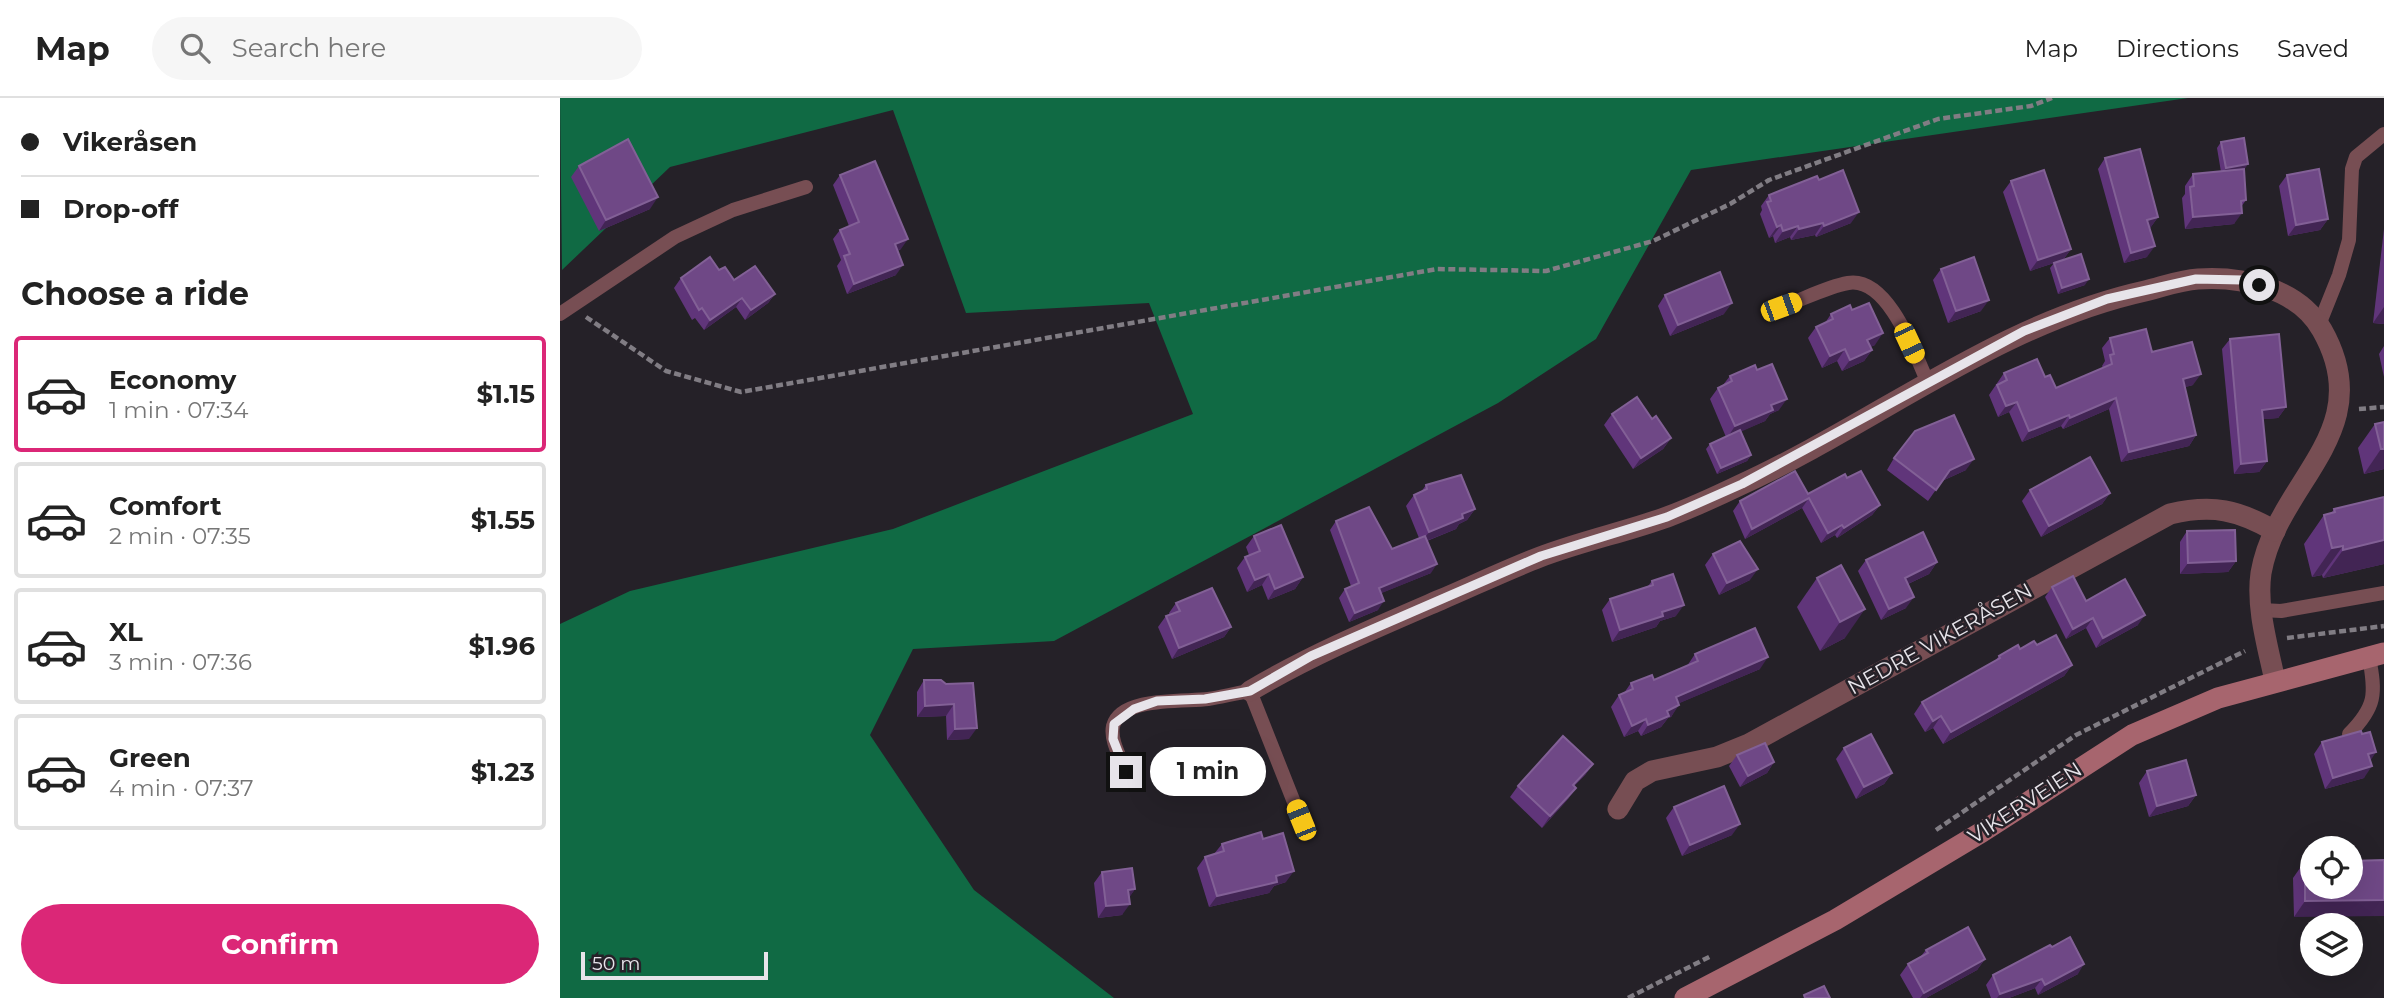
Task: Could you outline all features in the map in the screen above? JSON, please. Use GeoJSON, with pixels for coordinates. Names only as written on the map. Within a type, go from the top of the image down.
{"type":"FeatureCollection","features":[{"type":"Feature","properties":{"kind":"main road","name":"VIKERVEIEN"},"geometry":{"type":"LineString","coordinates":[[1685,998],[1847,914],[1982,832],[2132,735],[2218,698],[2376,655]]}},
{"type":"Feature","properties":{"kind":"street"},"geometry":{"type":"LineString","coordinates":[[1250,691],[1311,656],[1541,556],[1667,517],[1742,484],[2024,331],[2107,299],[2196,279],[2242,280],[2276,290],[2300,306],[2319,325],[2333,352],[2339,382],[2337,411],[2329,442],[2285,508],[2261,575],[2262,610],[2275,681]]}},
{"type":"Feature","properties":{"kind":"street","name":"NEDRE VIKERÅSEN"},"geometry":{"type":"LineString","coordinates":[[1618,809],[1635,781],[1652,771],[1717,757],[1749,744],[2170,514],[2192,509],[2216,509],[2246,515],[2275,531]]}},
{"type":"Feature","properties":{"kind":"lane"},"geometry":{"type":"LineString","coordinates":[[2319,325],[2339,275],[2349,240],[2352,169],[2357,156],[2384,134]]}},
{"type":"Feature","properties":{"kind":"lane"},"geometry":{"type":"LineString","coordinates":[[566,310],[675,237],[733,211],[806,187]]}},
{"type":"Feature","properties":{"kind":"lane"},"geometry":{"type":"LineString","coordinates":[[1781,307],[1850,282],[1872,287],[1900,322],[1928,383]]}},
{"type":"Feature","properties":{"kind":"lane"},"geometry":{"type":"LineString","coordinates":[[2262,610],[2293,609],[2384,593]]}},
{"type":"Feature","properties":{"kind":"lane"},"geometry":{"type":"LineString","coordinates":[[2349,734],[2372,705],[2376,655]]}},
{"type":"Feature","properties":{"kind":"lane"},"geometry":{"type":"LineString","coordinates":[[1126,772],[1113,739],[1114,724],[1120,716],[1157,701],[1205,699],[1250,691],[1301,820]]}},
{"type":"Feature","properties":{"kind":"path"},"geometry":{"type":"LineString","coordinates":[[566,310],[666,371],[741,392],[1437,269],[1546,271],[1653,241],[1730,204],[1769,180],[1938,119],[2031,106],[2052,98]]}},
{"type":"Feature","properties":{"kind":"green space"},"geometry":{"type":"Polygon","coordinates":[[[560,98],[2188,98],[1691,170],[1596,339],[1498,403],[1054,641],[913,649],[870,735],[974,890],[1114,998],[560,998],[560,624],[630,591],[893,529],[1193,414],[1149,303],[966,313],[893,110],[670,167],[562,270],[560,98]]]}},
{"type":"Feature","properties":{"kind":"building"},"geometry":{"type":"Polygon","coordinates":[[[2244,138],[2248,164],[2226,168],[2221,142],[2244,138]]]}},
{"type":"Feature","properties":{"kind":"building"},"geometry":{"type":"Polygon","coordinates":[[[628,139],[658,197],[606,220],[579,166],[628,139]]]}},
{"type":"Feature","properties":{"kind":"building"},"geometry":{"type":"Polygon","coordinates":[[[2140,149],[2158,217],[2147,220],[2155,246],[2131,253],[2105,158],[2140,149]]]}},
{"type":"Feature","properties":{"kind":"building"},"geometry":{"type":"Polygon","coordinates":[[[875,161],[908,239],[895,244],[903,265],[854,284],[844,256],[850,254],[840,230],[859,222],[840,175],[875,161]]]}},
{"type":"Feature","properties":{"kind":"building"},"geometry":{"type":"Polygon","coordinates":[[[2244,169],[2246,200],[2241,201],[2242,213],[2193,217],[2190,187],[2194,186],[2193,174],[2244,169]]]}},
{"type":"Feature","properties":{"kind":"building"},"geometry":{"type":"Polygon","coordinates":[[[2319,169],[2328,219],[2296,225],[2287,175],[2319,169]]]}},
{"type":"Feature","properties":{"kind":"building"},"geometry":{"type":"Polygon","coordinates":[[[1843,170],[1859,212],[1824,226],[1823,223],[1799,229],[1798,226],[1783,231],[1781,225],[1777,227],[1767,202],[1771,201],[1769,195],[1817,176],[1819,180],[1843,170]]]}},
{"type":"Feature","properties":{"kind":"building"},"geometry":{"type":"Polygon","coordinates":[[[2044,170],[2071,249],[2038,260],[2011,181],[2044,170]]]}},
{"type":"Feature","properties":{"kind":"building"},"geometry":{"type":"Polygon","coordinates":[[[2081,254],[2089,279],[2062,288],[2054,263],[2081,254]]]}},
{"type":"Feature","properties":{"kind":"building"},"geometry":{"type":"Polygon","coordinates":[[[710,257],[719,270],[725,267],[734,280],[755,266],[775,294],[751,310],[742,298],[710,320],[702,308],[699,310],[681,278],[710,257]]]}},
{"type":"Feature","properties":{"kind":"building"},"geometry":{"type":"Polygon","coordinates":[[[1974,257],[1989,300],[1956,311],[1941,269],[1974,257]]]}},
{"type":"Feature","properties":{"kind":"building"},"geometry":{"type":"Polygon","coordinates":[[[1720,272],[1732,303],[1678,325],[1665,295],[1720,272]]]}},
{"type":"Feature","properties":{"kind":"building"},"geometry":{"type":"Polygon","coordinates":[[[1869,303],[1883,333],[1867,340],[1872,350],[1850,360],[1845,349],[1830,356],[1816,327],[1833,319],[1831,314],[1850,305],[1852,310],[1869,303]]]}},
{"type":"Feature","properties":{"kind":"building"},"geometry":{"type":"Polygon","coordinates":[[[2146,329],[2152,352],[2192,342],[2201,374],[2183,379],[2196,435],[2129,452],[2116,398],[2070,418],[2069,415],[2029,431],[2017,402],[2006,406],[1997,385],[2007,380],[2004,373],[2037,359],[2045,377],[2050,375],[2056,388],[2112,364],[2110,355],[2114,354],[2110,338],[2146,329]]]}},
{"type":"Feature","properties":{"kind":"building"},"geometry":{"type":"Polygon","coordinates":[[[2279,334],[2286,407],[2262,410],[2267,461],[2241,464],[2230,339],[2279,334]]]}},
{"type":"Feature","properties":{"kind":"building"},"geometry":{"type":"Polygon","coordinates":[[[1772,364],[1787,399],[1771,405],[1773,410],[1735,426],[1718,388],[1732,381],[1730,376],[1755,365],[1757,370],[1772,364]]]}},
{"type":"Feature","properties":{"kind":"building"},"geometry":{"type":"Polygon","coordinates":[[[1637,397],[1652,419],[1656,416],[1671,438],[1641,458],[1612,414],[1637,397]]]}},
{"type":"Feature","properties":{"kind":"building"},"geometry":{"type":"Polygon","coordinates":[[[1954,415],[1974,459],[1950,470],[1936,490],[1894,458],[1915,431],[1954,415]]]}},
{"type":"Feature","properties":{"kind":"building"},"geometry":{"type":"Polygon","coordinates":[[[2384,422],[2384,449],[2381,449],[2375,424],[2384,422]]]}},
{"type":"Feature","properties":{"kind":"building"},"geometry":{"type":"Polygon","coordinates":[[[1740,430],[1751,455],[1721,468],[1710,444],[1740,430]]]}},
{"type":"Feature","properties":{"kind":"building"},"geometry":{"type":"Polygon","coordinates":[[[2090,457],[2110,493],[2049,526],[2030,490],[2090,457]]]}},
{"type":"Feature","properties":{"kind":"building"},"geometry":{"type":"Polygon","coordinates":[[[1795,471],[1808,494],[1845,474],[1847,478],[1861,471],[1880,505],[1844,528],[1842,525],[1828,533],[1809,498],[1752,529],[1740,501],[1795,471]]]}},
{"type":"Feature","properties":{"kind":"building"},"geometry":{"type":"Polygon","coordinates":[[[1461,475],[1475,509],[1462,514],[1463,518],[1429,532],[1414,495],[1427,489],[1426,485],[1461,475]]]}},
{"type":"Feature","properties":{"kind":"building"},"geometry":{"type":"Polygon","coordinates":[[[2384,497],[2384,540],[2343,550],[2343,546],[2332,548],[2324,515],[2335,512],[2334,509],[2384,497]]]}},
{"type":"Feature","properties":{"kind":"building"},"geometry":{"type":"Polygon","coordinates":[[[1369,507],[1392,549],[1425,536],[1437,564],[1379,588],[1384,601],[1355,613],[1345,589],[1359,583],[1336,521],[1369,507]]]}},
{"type":"Feature","properties":{"kind":"building"},"geometry":{"type":"Polygon","coordinates":[[[1281,525],[1303,577],[1275,589],[1269,574],[1255,580],[1245,557],[1260,551],[1254,536],[1281,525]]]}},
{"type":"Feature","properties":{"kind":"building"},"geometry":{"type":"Polygon","coordinates":[[[2235,530],[2236,561],[2188,563],[2187,531],[2235,530]]]}},
{"type":"Feature","properties":{"kind":"building"},"geometry":{"type":"Polygon","coordinates":[[[1923,532],[1937,562],[1905,578],[1914,597],[1889,609],[1866,560],[1923,532]]]}},
{"type":"Feature","properties":{"kind":"building"},"geometry":{"type":"Polygon","coordinates":[[[1740,541],[1758,569],[1727,583],[1713,554],[1740,541]]]}},
{"type":"Feature","properties":{"kind":"building"},"geometry":{"type":"Polygon","coordinates":[[[1841,565],[1865,609],[1840,622],[1817,578],[1841,565]]]}},
{"type":"Feature","properties":{"kind":"building"},"geometry":{"type":"Polygon","coordinates":[[[1673,574],[1684,605],[1662,612],[1663,616],[1620,630],[1610,599],[1653,585],[1652,581],[1673,574]]]}},
{"type":"Feature","properties":{"kind":"building"},"geometry":{"type":"Polygon","coordinates":[[[2073,576],[2086,601],[2125,579],[2145,615],[2103,638],[2093,618],[2073,629],[2052,587],[2073,576]]]}},
{"type":"Feature","properties":{"kind":"building"},"geometry":{"type":"Polygon","coordinates":[[[1212,588],[1231,627],[1179,648],[1166,616],[1180,611],[1176,603],[1212,588]]]}},
{"type":"Feature","properties":{"kind":"building"},"geometry":{"type":"Polygon","coordinates":[[[1755,628],[1768,657],[1676,697],[1679,705],[1667,711],[1669,716],[1648,725],[1646,719],[1632,726],[1619,695],[1633,689],[1631,683],[1652,675],[1654,680],[1698,661],[1695,654],[1755,628]]]}},
{"type":"Feature","properties":{"kind":"building"},"geometry":{"type":"Polygon","coordinates":[[[2056,635],[2072,665],[1951,732],[1941,716],[1933,721],[1922,702],[2018,645],[2020,649],[2034,641],[2037,645],[2056,635]]]}},
{"type":"Feature","properties":{"kind":"building"},"geometry":{"type":"Polygon","coordinates":[[[924,680],[941,680],[946,684],[973,683],[977,728],[955,729],[954,704],[925,706],[924,680]]]}},
{"type":"Feature","properties":{"kind":"building"},"geometry":{"type":"Polygon","coordinates":[[[2361,731],[2362,734],[2370,732],[2376,752],[2368,754],[2372,766],[2333,778],[2322,742],[2361,731]]]}},
{"type":"Feature","properties":{"kind":"building"},"geometry":{"type":"Polygon","coordinates":[[[1871,734],[1892,773],[1864,787],[1844,748],[1871,734]]]}},
{"type":"Feature","properties":{"kind":"building"},"geometry":{"type":"Polygon","coordinates":[[[1563,736],[1593,764],[1573,785],[1576,788],[1550,816],[1518,786],[1563,736]]]}},
{"type":"Feature","properties":{"kind":"building"},"geometry":{"type":"Polygon","coordinates":[[[1765,743],[1774,762],[1748,776],[1737,755],[1765,743]]]}},
{"type":"Feature","properties":{"kind":"building"},"geometry":{"type":"Polygon","coordinates":[[[2186,760],[2196,795],[2157,806],[2147,771],[2186,760]]]}},
{"type":"Feature","properties":{"kind":"building"},"geometry":{"type":"Polygon","coordinates":[[[1724,786],[1740,824],[1690,845],[1674,807],[1724,786]]]}},
{"type":"Feature","properties":{"kind":"building"},"geometry":{"type":"Polygon","coordinates":[[[1261,832],[1263,839],[1283,833],[1294,871],[1276,876],[1277,882],[1217,896],[1205,857],[1224,851],[1222,844],[1261,832]]]}},
{"type":"Feature","properties":{"kind":"building"},"geometry":{"type":"Polygon","coordinates":[[[2384,860],[2384,900],[2305,901],[2363,899],[2363,861],[2384,860]]]}},
{"type":"Feature","properties":{"kind":"building"},"geometry":{"type":"Polygon","coordinates":[[[1132,868],[1135,889],[1128,890],[1130,904],[1106,906],[1102,872],[1132,868]]]}},
{"type":"Feature","properties":{"kind":"building"},"geometry":{"type":"Polygon","coordinates":[[[1968,927],[1985,959],[1924,993],[1908,964],[1928,953],[1926,950],[1968,927]]]}},
{"type":"Feature","properties":{"kind":"building"},"geometry":{"type":"Polygon","coordinates":[[[2070,937],[2084,964],[2045,985],[2042,979],[2000,994],[1993,975],[2070,937]]]}},
{"type":"Feature","properties":{"kind":"building"},"geometry":{"type":"Polygon","coordinates":[[[1824,986],[1830,998],[1805,998],[1804,995],[1824,986]]]}},
{"type":"Feature","properties":{"kind":"route"},"geometry":{"type":"LineString","coordinates":[[1126,772],[1113,739],[1114,724],[1120,716],[1134,709],[1157,701],[1205,699],[1250,691],[1311,656],[1541,556],[1667,517],[1742,484],[2024,331],[2107,299],[2196,279],[2242,280],[2259,285]]}}]}
